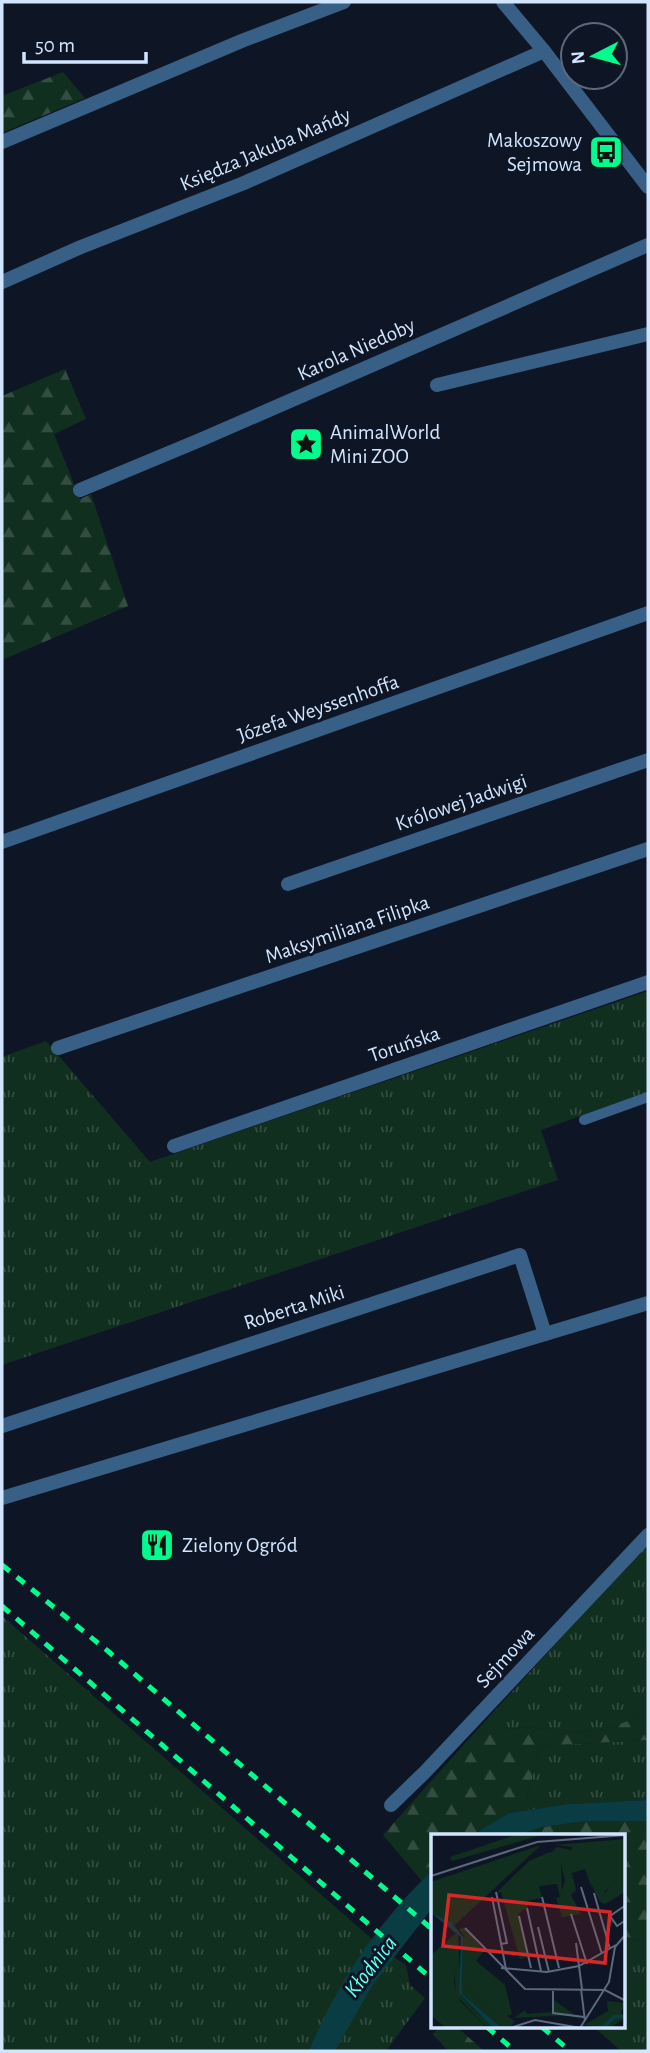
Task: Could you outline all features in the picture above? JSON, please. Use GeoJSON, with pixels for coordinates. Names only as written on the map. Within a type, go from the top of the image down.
{"type":"FeatureCollection","features":[{"type":"Feature","properties":{"kind":"street"},"geometry":{"type":"LineString","coordinates":[[2,142],[244,40],[344,2]]}},
{"type":"Feature","properties":{"kind":"street"},"geometry":{"type":"LineString","coordinates":[[503,2],[648,187]]}},
{"type":"Feature","properties":{"kind":"street","name":"Księdza Jakuba Mańdy"},"geometry":{"type":"LineString","coordinates":[[2,282],[81,247],[244,183],[544,51]]}},
{"type":"Feature","properties":{"kind":"street","name":"Karola Niedoby"},"geometry":{"type":"LineString","coordinates":[[80,490],[648,245]]}},
{"type":"Feature","properties":{"kind":"street"},"geometry":{"type":"LineString","coordinates":[[437,385],[648,334]]}},
{"type":"Feature","properties":{"kind":"street","name":"Józefa Weyssenhoffa"},"geometry":{"type":"LineString","coordinates":[[2,842],[648,613]]}},
{"type":"Feature","properties":{"kind":"street","name":"Królowej Jadwigi"},"geometry":{"type":"LineString","coordinates":[[288,884],[648,760]]}},
{"type":"Feature","properties":{"kind":"street","name":"Maksymiliana Filipka"},"geometry":{"type":"LineString","coordinates":[[58,1048],[648,849]]}},
{"type":"Feature","properties":{"kind":"street","name":"Toruńska"},"geometry":{"type":"LineString","coordinates":[[174,1146],[648,982]]}},
{"type":"Feature","properties":{"kind":"street","name":"Roberta Miki"},"geometry":{"type":"LineString","coordinates":[[2,1426],[520,1255],[545,1334]]}},
{"type":"Feature","properties":{"kind":"street"},"geometry":{"type":"LineString","coordinates":[[2,1498],[648,1303]]}},
{"type":"Feature","properties":{"kind":"street","name":"Sejmowa"},"geometry":{"type":"LineString","coordinates":[[391,1805],[425,1773],[648,1535]]}},
{"type":"Feature","properties":{"kind":"lane"},"geometry":{"type":"LineString","coordinates":[[584,1120],[648,1097]]}},
{"type":"Feature","properties":{"kind":"green space"},"geometry":{"type":"Polygon","coordinates":[[[63,72],[85,98],[2,133],[2,96],[63,72]]]}},
{"type":"Feature","properties":{"kind":"green space"},"geometry":{"type":"Polygon","coordinates":[[[65,369],[86,419],[54,434],[80,499],[91,494],[128,606],[2,660],[2,396],[65,369]]]}},
{"type":"Feature","properties":{"kind":"green space"},"geometry":{"type":"Polygon","coordinates":[[[648,991],[648,1092],[541,1130],[558,1180],[2,1365],[2,1057],[46,1041],[150,1162],[648,991]]]}},
{"type":"Feature","properties":{"kind":"green space"},"geometry":{"type":"Polygon","coordinates":[[[648,1542],[648,1713],[607,1729],[573,1732],[529,1727],[491,1731],[468,1740],[648,1542]]]}},
{"type":"Feature","properties":{"kind":"green space"},"geometry":{"type":"Polygon","coordinates":[[[2,1616],[372,1939],[339,1992],[309,2051],[2,2051],[2,1616]]]}},
{"type":"Feature","properties":{"kind":"green space"},"geometry":{"type":"Polygon","coordinates":[[[648,1713],[648,1740],[540,1746],[527,1799],[473,1834],[431,1834],[431,1872],[422,1881],[383,1835],[468,1740],[491,1731],[529,1727],[573,1732],[607,1729],[648,1713]]]}},
{"type":"Feature","properties":{"kind":"green space"},"geometry":{"type":"Polygon","coordinates":[[[648,1740],[648,1800],[568,1804],[509,1813],[527,1799],[540,1746],[648,1740]]]}},
{"type":"Feature","properties":{"kind":"green space"},"geometry":{"type":"Polygon","coordinates":[[[587,1821],[648,1821],[648,1937],[626,1943],[626,1834],[523,1834],[542,1827],[587,1821]]]}},
{"type":"Feature","properties":{"kind":"green space"},"geometry":{"type":"Polygon","coordinates":[[[648,1937],[648,2051],[621,2051],[595,2028],[626,2028],[626,1943],[648,1937]]]}},
{"type":"Feature","properties":{"kind":"green space"},"geometry":{"type":"Polygon","coordinates":[[[394,1957],[406,1965],[410,1985],[425,1998],[386,2051],[335,2051],[371,1986],[394,1957]]]}},
{"type":"Feature","properties":{"kind":"green space"},"geometry":{"type":"Polygon","coordinates":[[[439,2028],[458,2028],[484,2051],[448,2051],[433,2034],[439,2028]]]}},
{"type":"Feature","properties":{"kind":"water"},"geometry":{"type":"Polygon","coordinates":[[[648,1800],[648,1821],[587,1821],[542,1827],[523,1834],[473,1834],[509,1813],[568,1804],[648,1800]]]}},
{"type":"Feature","properties":{"kind":"water","name":"Kłodnica"},"geometry":{"type":"Polygon","coordinates":[[[431,1872],[431,1910],[372,1986],[335,2051],[309,2051],[332,2002],[361,1954],[431,1872]]]}},
{"type":"Feature","properties":{"kind":"railway"},"geometry":{"type":"LineString","coordinates":[[2,1565],[109,1652],[431,1928]]}},
{"type":"Feature","properties":{"kind":"railway"},"geometry":{"type":"LineString","coordinates":[[2,1606],[431,1978]]}},
{"type":"Feature","properties":{"kind":"railway"},"geometry":{"type":"LineString","coordinates":[[488,2028],[515,2051]]}},
{"type":"Feature","properties":{"kind":"railway"},"geometry":{"type":"LineString","coordinates":[[543,2028],[570,2051]]}},
{"type":"Feature","properties":{"kind":"place","name":"Makoszowy Sejmowa"},"geometry":{"type":"Point","coordinates":[606,152]}},
{"type":"Feature","properties":{"kind":"place","name":"AnimalWorld Mini ZOO"},"geometry":{"type":"Point","coordinates":[306,444]}},
{"type":"Feature","properties":{"kind":"place","name":"Zielony Ogród"},"geometry":{"type":"Point","coordinates":[157,1545]}}]}
